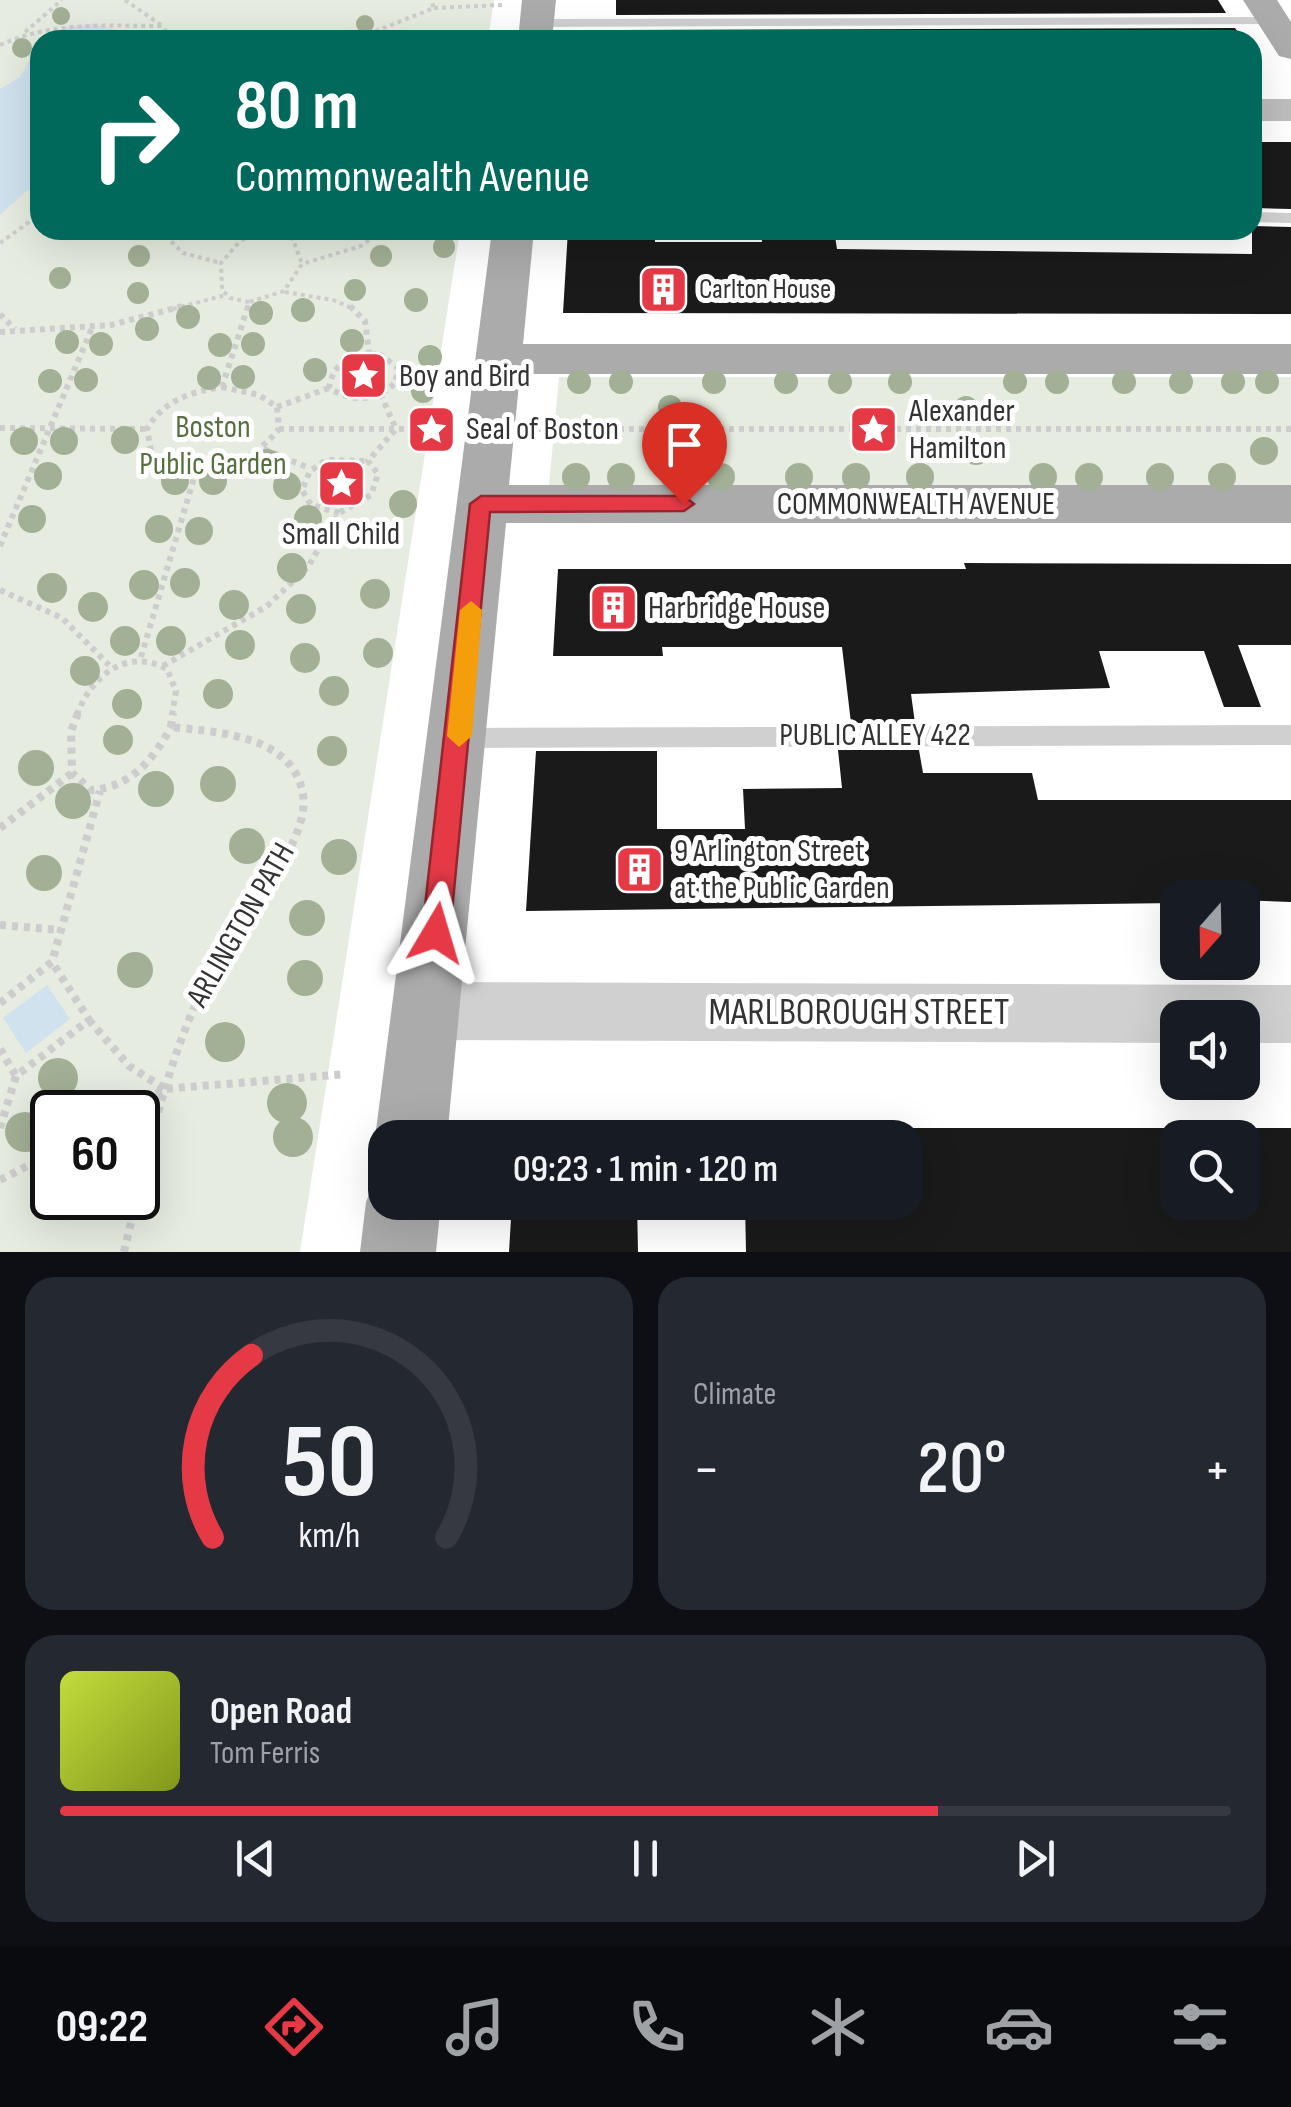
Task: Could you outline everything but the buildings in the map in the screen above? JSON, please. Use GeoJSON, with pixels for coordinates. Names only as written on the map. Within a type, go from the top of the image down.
{"type":"FeatureCollection","features":[{"type":"Feature","properties":{"kind":"main road"},"geometry":{"type":"LineString","coordinates":[[1262,110],[1291,110]]}},
{"type":"Feature","properties":{"kind":"main road"},"geometry":{"type":"LineString","coordinates":[[413,1120],[459,738],[512,240]]}},
{"type":"Feature","properties":{"kind":"main road"},"geometry":{"type":"LineString","coordinates":[[498,359],[1291,359]]}},
{"type":"Feature","properties":{"kind":"main road","name":"COMMONWEALTH AVENUE"},"geometry":{"type":"LineString","coordinates":[[481,504],[1291,504]]}},
{"type":"Feature","properties":{"kind":"main road"},"geometry":{"type":"LineString","coordinates":[[398,1252],[402,1220]]}},
{"type":"Feature","properties":{"kind":"street","name":"MARLBOROUGH STREET"},"geometry":{"type":"LineString","coordinates":[[426,1011],[1291,1014]]}},
{"type":"Feature","properties":{"kind":"lane"},"geometry":{"type":"LineString","coordinates":[[537,21],[1275,23]]}},
{"type":"Feature","properties":{"kind":"lane"},"geometry":{"type":"LineString","coordinates":[[1262,218],[1291,218]]}},
{"type":"Feature","properties":{"kind":"lane","name":"PUBLIC ALLEY 422"},"geometry":{"type":"LineString","coordinates":[[459,738],[1291,735]]}},
{"type":"Feature","properties":{"kind":"path"},"geometry":{"type":"LineString","coordinates":[[25,33],[36,18],[62,0]]}},
{"type":"Feature","properties":{"kind":"path"},"geometry":{"type":"LineString","coordinates":[[126,0],[165,30]]}},
{"type":"Feature","properties":{"kind":"path"},"geometry":{"type":"LineString","coordinates":[[432,0],[434,8]]}},
{"type":"Feature","properties":{"kind":"path"},"geometry":{"type":"LineString","coordinates":[[378,30],[434,8],[502,5]]}},
{"type":"Feature","properties":{"kind":"path"},"geometry":{"type":"LineString","coordinates":[[42,30],[87,22],[162,26]]}},
{"type":"Feature","properties":{"kind":"path"},"geometry":{"type":"LineString","coordinates":[[0,45],[30,32]]}},
{"type":"Feature","properties":{"kind":"path"},"geometry":{"type":"LineString","coordinates":[[0,242],[30,221]]}},
{"type":"Feature","properties":{"kind":"path"},"geometry":{"type":"LineString","coordinates":[[170,240],[183,253],[221,263]]}},
{"type":"Feature","properties":{"kind":"path"},"geometry":{"type":"LineString","coordinates":[[226,295],[221,284],[221,263],[242,240]]}},
{"type":"Feature","properties":{"kind":"path"},"geometry":{"type":"LineString","coordinates":[[293,240],[302,264]]}},
{"type":"Feature","properties":{"kind":"path"},"geometry":{"type":"LineString","coordinates":[[284,291],[302,264],[351,250],[366,240]]}},
{"type":"Feature","properties":{"kind":"path"},"geometry":{"type":"LineString","coordinates":[[0,332],[92,328],[182,310],[226,295],[249,302],[284,291],[338,302],[363,313],[372,327],[370,353]]}},
{"type":"Feature","properties":{"kind":"path"},"geometry":{"type":"LineString","coordinates":[[222,388],[249,302]]}},
{"type":"Feature","properties":{"kind":"path"},"geometry":{"type":"LineString","coordinates":[[0,314],[16,330]]}},
{"type":"Feature","properties":{"kind":"path"},"geometry":{"type":"LineString","coordinates":[[0,546],[92,328]]}},
{"type":"Feature","properties":{"kind":"path"},"geometry":{"type":"LineString","coordinates":[[276,407],[329,388],[347,398],[381,395],[396,382],[397,366],[386,356],[370,353],[348,358],[335,367],[329,388]]}},
{"type":"Feature","properties":{"kind":"path"},"geometry":{"type":"LineString","coordinates":[[0,428],[147,429],[172,400],[222,388],[258,394],[276,407],[279,429],[264,449],[236,465],[196,472],[171,468],[152,456],[147,429]]}},
{"type":"Feature","properties":{"kind":"path"},"geometry":{"type":"LineString","coordinates":[[381,395],[396,429]]}},
{"type":"Feature","properties":{"kind":"path"},"geometry":{"type":"LineString","coordinates":[[851,429],[860,416],[875,414],[888,419],[896,429]]}},
{"type":"Feature","properties":{"kind":"path"},"geometry":{"type":"LineString","coordinates":[[279,429],[442,429]]}},
{"type":"Feature","properties":{"kind":"path"},"geometry":{"type":"LineString","coordinates":[[368,461],[396,429]]}},
{"type":"Feature","properties":{"kind":"path"},"geometry":{"type":"LineString","coordinates":[[539,429],[851,429]]}},
{"type":"Feature","properties":{"kind":"path"},"geometry":{"type":"LineString","coordinates":[[851,429],[856,439],[876,445],[894,438],[896,429]]}},
{"type":"Feature","properties":{"kind":"path"},"geometry":{"type":"LineString","coordinates":[[896,429],[1291,429]]}},
{"type":"Feature","properties":{"kind":"path"},"geometry":{"type":"LineString","coordinates":[[264,449],[310,468]]}},
{"type":"Feature","properties":{"kind":"path"},"geometry":{"type":"LineString","coordinates":[[163,666],[291,590],[327,544],[339,513],[374,494],[378,474],[368,461],[332,458],[310,468],[303,481],[304,498],[316,508],[339,513]]}},
{"type":"Feature","properties":{"kind":"path"},"geometry":{"type":"LineString","coordinates":[[141,657],[196,472]]}},
{"type":"Feature","properties":{"kind":"path"},"geometry":{"type":"LineString","coordinates":[[0,590],[51,609],[81,630],[109,665]]}},
{"type":"Feature","properties":{"kind":"path"},"geometry":{"type":"LineString","coordinates":[[141,657],[163,666],[174,696],[171,727],[141,770],[100,791],[84,787],[72,774],[72,742],[82,706],[109,665],[141,657]]}},
{"type":"Feature","properties":{"kind":"path","name":"ARLINGTON PATH"},"geometry":{"type":"LineString","coordinates":[[124,1252],[164,1089],[186,1021],[222,951],[285,852],[303,801],[292,766],[274,750],[227,734],[171,727]]}},
{"type":"Feature","properties":{"kind":"path"},"geometry":{"type":"LineString","coordinates":[[0,828],[72,774]]}},
{"type":"Feature","properties":{"kind":"path"},"geometry":{"type":"LineString","coordinates":[[0,1003],[52,962],[100,791]]}},
{"type":"Feature","properties":{"kind":"path"},"geometry":{"type":"LineString","coordinates":[[0,925],[60,930]]}},
{"type":"Feature","properties":{"kind":"path"},"geometry":{"type":"LineString","coordinates":[[52,962],[89,1020],[129,1066],[164,1089]]}},
{"type":"Feature","properties":{"kind":"path"},"geometry":{"type":"LineString","coordinates":[[0,1128],[16,1076],[89,1020]]}},
{"type":"Feature","properties":{"kind":"path"},"geometry":{"type":"LineString","coordinates":[[0,1048],[16,1076]]}},
{"type":"Feature","properties":{"kind":"path"},"geometry":{"type":"LineString","coordinates":[[160,1091],[346,1074]]}},
{"type":"Feature","properties":{"kind":"path"},"geometry":{"type":"LineString","coordinates":[[0,1180],[30,1164]]}},
{"type":"Feature","properties":{"kind":"green space","name":"Boston Public Garden"},"geometry":{"type":"Polygon","coordinates":[[[0,0],[494,0],[490,30],[30,30],[30,240],[458,240],[300,1252],[0,1252],[0,0]]]}},
{"type":"Feature","properties":{"kind":"green space"},"geometry":{"type":"Polygon","coordinates":[[[559,377],[1291,377],[1291,486],[549,486],[559,377]]]}},
{"type":"Feature","properties":{"kind":"water"},"geometry":{"type":"Polygon","coordinates":[[[93,24],[118,30],[61,30],[93,24]]]}},
{"type":"Feature","properties":{"kind":"water"},"geometry":{"type":"Polygon","coordinates":[[[30,60],[30,190],[0,215],[0,89],[20,77],[30,60]]]}},
{"type":"Feature","properties":{"kind":"water"},"geometry":{"type":"Polygon","coordinates":[[[346,468],[363,476],[360,493],[339,502],[320,495],[317,484],[331,470],[346,468]]]}},
{"type":"Feature","properties":{"kind":"water"},"geometry":{"type":"Polygon","coordinates":[[[47,985],[70,1019],[26,1053],[3,1018],[47,985]]]}},
{"type":"Feature","properties":{"kind":"slow traffic"},"geometry":{"type":"LineString","coordinates":[[459,736],[471,610]]}},
{"type":"Feature","properties":{"kind":"place","name":"Carlton House"},"geometry":{"type":"Point","coordinates":[664,289]}},
{"type":"Feature","properties":{"kind":"place","name":"Boy and Bird"},"geometry":{"type":"Point","coordinates":[364,376]}},
{"type":"Feature","properties":{"kind":"place","name":"Seal of Boston"},"geometry":{"type":"Point","coordinates":[431,429]}},
{"type":"Feature","properties":{"kind":"place","name":"Alexander Hamilton"},"geometry":{"type":"Point","coordinates":[874,429]}},
{"type":"Feature","properties":{"kind":"place","name":"Small Child"},"geometry":{"type":"Point","coordinates":[341,484]}},
{"type":"Feature","properties":{"kind":"place","name":"Harbridge House"},"geometry":{"type":"Point","coordinates":[613,608]}},
{"type":"Feature","properties":{"kind":"place","name":"9 Arlington Street at the Public Garden"},"geometry":{"type":"Point","coordinates":[639,869]}},
{"type":"Feature","properties":{"kind":"route"},"geometry":{"type":"LineString","coordinates":[[436,933],[481,504],[684,504]]}}]}
